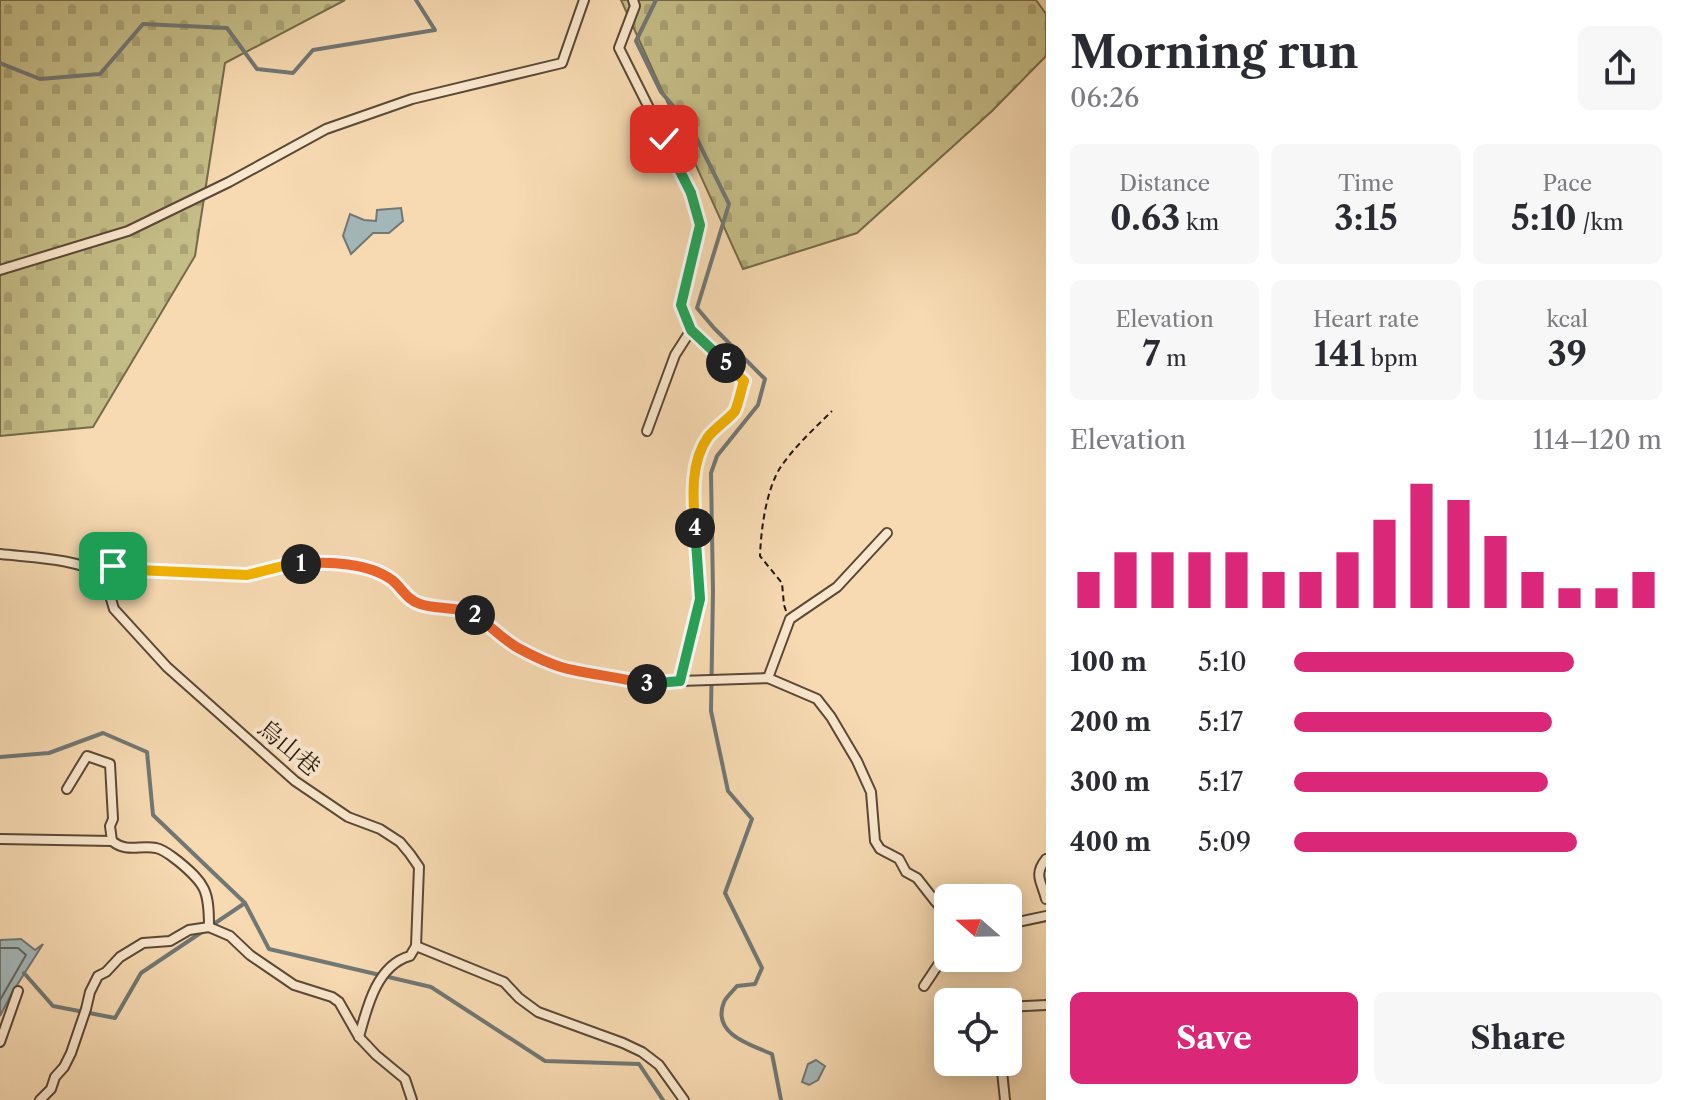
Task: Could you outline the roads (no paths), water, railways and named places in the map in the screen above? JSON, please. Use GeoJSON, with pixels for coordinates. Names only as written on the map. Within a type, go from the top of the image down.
{"type":"FeatureCollection","features":[{"type":"Feature","properties":{"kind":"lane"},"geometry":{"type":"LineString","coordinates":[[0,270],[128,231],[229,182],[326,129],[412,99],[562,63],[584,0]]}},
{"type":"Feature","properties":{"kind":"lane"},"geometry":{"type":"LineString","coordinates":[[633,0],[635,6],[619,48],[693,196],[700,225],[681,305],[691,330],[744,381],[734,413],[708,438],[696,460],[694,508],[700,599],[680,681]]}},
{"type":"Feature","properties":{"kind":"lane"},"geometry":{"type":"LineString","coordinates":[[647,431],[675,355],[691,330]]}},
{"type":"Feature","properties":{"kind":"lane"},"geometry":{"type":"LineString","coordinates":[[768,678],[790,619],[837,587],[887,533]]}},
{"type":"Feature","properties":{"kind":"lane"},"geometry":{"type":"LineString","coordinates":[[0,554],[70,562],[92,567],[107,576],[113,566],[247,575],[287,565],[332,562],[386,577],[421,605],[473,613],[521,650],[569,670],[651,685],[768,678],[817,699],[831,717],[871,792],[875,841],[880,849],[899,859],[906,872],[917,878],[934,899]]}},
{"type":"Feature","properties":{"kind":"lane","name":"烏山巷"},"geometry":{"type":"LineString","coordinates":[[107,576],[114,609],[167,667],[295,781],[348,817],[380,829],[400,842],[419,867],[416,946]]}},
{"type":"Feature","properties":{"kind":"lane"},"geometry":{"type":"LineString","coordinates":[[67,789],[87,756],[110,764],[112,841]]}},
{"type":"Feature","properties":{"kind":"lane"},"geometry":{"type":"LineString","coordinates":[[0,839],[112,841],[120,847],[155,848],[168,853],[199,879],[208,896],[209,927]]}},
{"type":"Feature","properties":{"kind":"lane"},"geometry":{"type":"LineString","coordinates":[[1046,859],[1039,880],[1046,899]]}},
{"type":"Feature","properties":{"kind":"lane"},"geometry":{"type":"LineString","coordinates":[[1022,921],[1046,916]]}},
{"type":"Feature","properties":{"kind":"lane"},"geometry":{"type":"LineString","coordinates":[[40,1100],[51,1089],[71,1053],[98,976],[143,943],[170,941],[189,930],[209,927],[230,936],[250,955],[294,985],[339,1002],[359,1037],[405,1079],[412,1100]]}},
{"type":"Feature","properties":{"kind":"lane"},"geometry":{"type":"LineString","coordinates":[[359,1037],[366,1011],[379,983],[393,962],[410,956],[416,946],[504,982],[538,1012],[642,1052],[659,1065],[684,1100]]}},
{"type":"Feature","properties":{"kind":"lane"},"geometry":{"type":"LineString","coordinates":[[924,986],[934,971]]}},
{"type":"Feature","properties":{"kind":"lane"},"geometry":{"type":"LineString","coordinates":[[0,1042],[18,991]]}},
{"type":"Feature","properties":{"kind":"lane"},"geometry":{"type":"LineString","coordinates":[[1022,1006],[1046,1005]]}},
{"type":"Feature","properties":{"kind":"lane"},"geometry":{"type":"LineString","coordinates":[[1002,1076],[1005,1100]]}},
{"type":"Feature","properties":{"kind":"water"},"geometry":{"type":"Polygon","coordinates":[[[401,208],[403,221],[389,233],[373,233],[351,254],[343,236],[350,214],[376,221],[377,210],[401,208]]]}},
{"type":"Feature","properties":{"kind":"water"},"geometry":{"type":"Polygon","coordinates":[[[21,939],[35,950],[43,944],[0,1016],[0,940],[21,939]]]}},
{"type":"Feature","properties":{"kind":"water"},"geometry":{"type":"Polygon","coordinates":[[[816,1060],[825,1066],[818,1080],[809,1085],[802,1082],[808,1064],[816,1060]]]}},
{"type":"Feature","properties":{"kind":"waterway"},"geometry":{"type":"LineString","coordinates":[[0,63],[40,79],[100,74],[143,24],[227,28],[257,69],[293,73],[313,50],[435,30],[416,0]]}},
{"type":"Feature","properties":{"kind":"waterway"},"geometry":{"type":"LineString","coordinates":[[656,0],[636,41],[661,92],[690,125],[729,204],[697,308],[765,379],[758,405],[717,456],[711,473],[711,711],[728,791],[752,819],[725,893],[762,968],[755,984],[737,986],[726,998],[721,1013],[723,1022],[735,1037],[772,1054],[781,1100]]}},
{"type":"Feature","properties":{"kind":"waterway"},"geometry":{"type":"LineString","coordinates":[[0,757],[49,753],[103,733],[147,752],[153,815],[245,903]]}},
{"type":"Feature","properties":{"kind":"waterway"},"geometry":{"type":"LineString","coordinates":[[24,973],[53,1006],[115,1018],[141,973],[245,903],[269,949],[431,987],[545,1061],[639,1064],[663,1100]]}}]}
